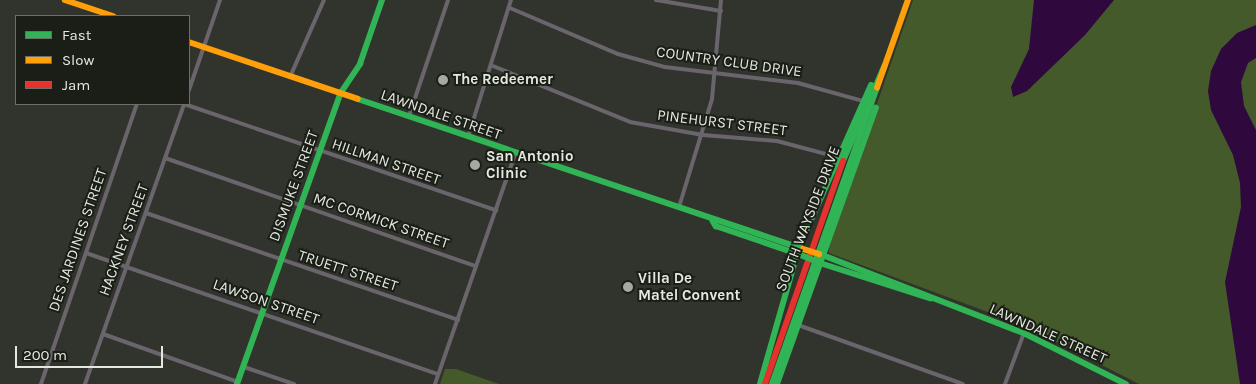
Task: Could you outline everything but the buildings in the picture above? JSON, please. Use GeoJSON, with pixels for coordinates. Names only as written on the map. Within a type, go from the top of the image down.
{"type":"FeatureCollection","features":[{"type":"Feature","properties":{"kind":"main road"},"geometry":{"type":"LineString","coordinates":[[65,0],[110,15]]}},
{"type":"Feature","properties":{"kind":"main road","name":"DISMUKE STREET"},"geometry":{"type":"LineString","coordinates":[[238,383],[340,94],[360,64],[382,0]]}},
{"type":"Feature","properties":{"kind":"main road","name":"SOUTH WAYSIDE DRIVE"},"geometry":{"type":"LineString","coordinates":[[772,384],[825,224],[883,82],[884,68],[908,0]]}},
{"type":"Feature","properties":{"kind":"main road","name":"LAWNDALE STREET"},"geometry":{"type":"LineString","coordinates":[[190,42],[713,221],[732,232],[890,288],[932,298]]}},
{"type":"Feature","properties":{"kind":"main road","name":"SOUTH WAYSIDE DRIVE"},"geometry":{"type":"LineString","coordinates":[[765,384],[810,244],[877,76],[884,68]]}},
{"type":"Feature","properties":{"kind":"main road"},"geometry":{"type":"LineString","coordinates":[[760,384],[801,248],[837,157],[877,76]]}},
{"type":"Feature","properties":{"kind":"main road"},"geometry":{"type":"LineString","coordinates":[[777,384],[818,262],[874,118],[883,82]]}},
{"type":"Feature","properties":{"kind":"main road","name":"LAWNDALE STREET"},"geometry":{"type":"LineString","coordinates":[[713,221],[735,224],[893,280],[932,298],[1024,333],[1126,384]]}},
{"type":"Feature","properties":{"kind":"main road"},"geometry":{"type":"LineString","coordinates":[[732,232],[735,224]]}},
{"type":"Feature","properties":{"kind":"main road"},"geometry":{"type":"LineString","coordinates":[[890,288],[893,280]]}},
{"type":"Feature","properties":{"kind":"street"},"geometry":{"type":"LineString","coordinates":[[190,87],[220,0]]}},
{"type":"Feature","properties":{"kind":"street"},"geometry":{"type":"LineString","coordinates":[[290,77],[324,0]]}},
{"type":"Feature","properties":{"kind":"street"},"geometry":{"type":"LineString","coordinates":[[408,117],[448,0]]}},
{"type":"Feature","properties":{"kind":"street"},"geometry":{"type":"LineString","coordinates":[[468,138],[493,66],[512,0]]}},
{"type":"Feature","properties":{"kind":"street"},"geometry":{"type":"LineString","coordinates":[[656,0],[721,11]]}},
{"type":"Feature","properties":{"kind":"street"},"geometry":{"type":"LineString","coordinates":[[678,209],[703,135],[716,73],[721,0]]}},
{"type":"Feature","properties":{"kind":"street","name":"COUNTRY CLUB DRIVE"},"geometry":{"type":"LineString","coordinates":[[510,8],[618,54],[664,67],[798,83],[863,101]]}},
{"type":"Feature","properties":{"kind":"street","name":"PINEHURST STREET"},"geometry":{"type":"LineString","coordinates":[[493,66],[605,114],[703,135],[777,141],[837,157]]}},
{"type":"Feature","properties":{"kind":"street","name":"DES JARDINES STREET"},"geometry":{"type":"LineString","coordinates":[[41,384],[137,105]]}},
{"type":"Feature","properties":{"kind":"street","name":"HACKNEY STREET"},"geometry":{"type":"LineString","coordinates":[[85,384],[184,105]]}},
{"type":"Feature","properties":{"kind":"street","name":"HILLMAN STREET"},"geometry":{"type":"LineString","coordinates":[[187,105],[320,152],[496,210]]}},
{"type":"Feature","properties":{"kind":"street"},"geometry":{"type":"LineString","coordinates":[[434,384],[515,154]]}},
{"type":"Feature","properties":{"kind":"street","name":"MC CORMICK STREET"},"geometry":{"type":"LineString","coordinates":[[165,158],[476,266]]}},
{"type":"Feature","properties":{"kind":"street","name":"TRUETT STREET"},"geometry":{"type":"LineString","coordinates":[[146,213],[280,261],[458,320]]}},
{"type":"Feature","properties":{"kind":"street","name":"LAWSON STREET"},"geometry":{"type":"LineString","coordinates":[[86,253],[438,374]]}},
{"type":"Feature","properties":{"kind":"street"},"geometry":{"type":"LineString","coordinates":[[796,324],[963,384]]}},
{"type":"Feature","properties":{"kind":"street"},"geometry":{"type":"LineString","coordinates":[[1005,384],[1024,333]]}},
{"type":"Feature","properties":{"kind":"street"},"geometry":{"type":"LineString","coordinates":[[103,334],[238,383]]}},
{"type":"Feature","properties":{"kind":"street"},"geometry":{"type":"LineString","coordinates":[[244,367],[294,384]]}},
{"type":"Feature","properties":{"kind":"green space"},"geometry":{"type":"Polygon","coordinates":[[[913,0],[1256,0],[1256,384],[1139,384],[1023,325],[829,253],[828,245],[913,0]]]}},
{"type":"Feature","properties":{"kind":"green space"},"geometry":{"type":"Polygon","coordinates":[[[445,369],[456,369],[499,384],[440,384],[445,369]]]}},
{"type":"Feature","properties":{"kind":"shaded area"},"geometry":{"type":"Polygon","coordinates":[[[1034,0],[1114,0],[1085,35],[1027,91],[1013,97],[1011,87],[1029,49],[1034,0]]]}},
{"type":"Feature","properties":{"kind":"shaded area"},"geometry":{"type":"Polygon","coordinates":[[[1256,25],[1256,58],[1248,63],[1241,82],[1244,106],[1256,130],[1256,384],[1240,384],[1225,282],[1241,207],[1240,183],[1233,155],[1211,110],[1208,91],[1211,71],[1221,49],[1237,33],[1256,25]]]}},
{"type":"Feature","properties":{"kind":"traffic: fast"},"geometry":{"type":"LineString","coordinates":[[237,384],[340,94],[360,64],[382,0]]}},
{"type":"Feature","properties":{"kind":"traffic: fast"},"geometry":{"type":"LineString","coordinates":[[843,161],[884,67]]}},
{"type":"Feature","properties":{"kind":"traffic: fast"},"geometry":{"type":"LineString","coordinates":[[760,384],[799,247],[871,85]]}},
{"type":"Feature","properties":{"kind":"traffic: fast"},"geometry":{"type":"LineString","coordinates":[[772,384],[877,88]]}},
{"type":"Feature","properties":{"kind":"traffic: fast"},"geometry":{"type":"LineString","coordinates":[[358,99],[801,248]]}},
{"type":"Feature","properties":{"kind":"traffic: fast"},"geometry":{"type":"LineString","coordinates":[[777,384],[876,108]]}},
{"type":"Feature","properties":{"kind":"traffic: fast"},"geometry":{"type":"LineString","coordinates":[[713,221],[716,226],[801,255]]}},
{"type":"Feature","properties":{"kind":"traffic: fast"},"geometry":{"type":"LineString","coordinates":[[820,254],[1024,333],[1126,384]]}},
{"type":"Feature","properties":{"kind":"traffic: fast"},"geometry":{"type":"LineString","coordinates":[[801,255],[816,261]]}},
{"type":"Feature","properties":{"kind":"traffic: fast"},"geometry":{"type":"LineString","coordinates":[[817,262],[930,298]]}},
{"type":"Feature","properties":{"kind":"traffic: slow"},"geometry":{"type":"LineString","coordinates":[[65,0],[110,15]]}},
{"type":"Feature","properties":{"kind":"traffic: slow"},"geometry":{"type":"LineString","coordinates":[[877,88],[908,0]]}},
{"type":"Feature","properties":{"kind":"traffic: slow"},"geometry":{"type":"LineString","coordinates":[[190,42],[358,99]]}},
{"type":"Feature","properties":{"kind":"traffic: slow"},"geometry":{"type":"LineString","coordinates":[[803,249],[819,254]]}},
{"type":"Feature","properties":{"kind":"traffic: jam"},"geometry":{"type":"LineString","coordinates":[[765,384],[843,161]]}},
{"type":"Feature","properties":{"kind":"place","name":"The Redeemer"},"geometry":{"type":"Point","coordinates":[443,80]}},
{"type":"Feature","properties":{"kind":"place","name":"San Antonio Clinic"},"geometry":{"type":"Point","coordinates":[475,165]}},
{"type":"Feature","properties":{"kind":"place","name":"Villa De Matel Convent"},"geometry":{"type":"Point","coordinates":[628,287]}}]}
